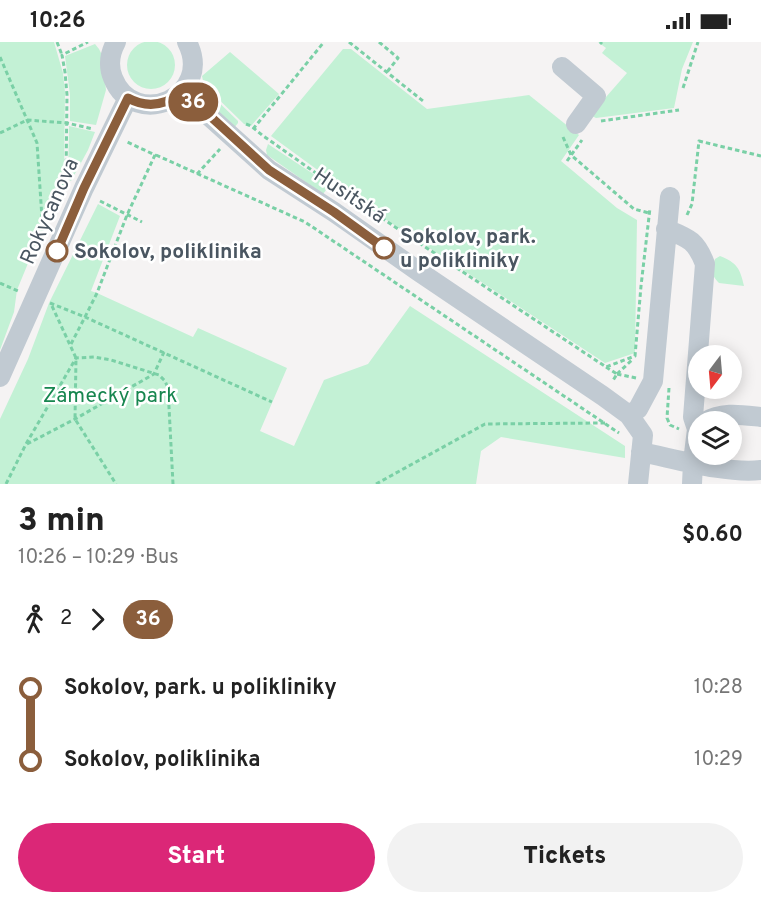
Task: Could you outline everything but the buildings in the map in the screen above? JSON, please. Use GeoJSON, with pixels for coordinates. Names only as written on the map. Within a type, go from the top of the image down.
{"type":"FeatureCollection","features":[{"type":"Feature","properties":{"kind":"street"},"geometry":{"type":"LineString","coordinates":[[116,42],[111,56],[111,72],[117,86],[128,98],[154,105],[180,94],[190,79],[193,67],[192,54],[187,42]]}},
{"type":"Feature","properties":{"kind":"street"},"geometry":{"type":"LineString","coordinates":[[561,67],[596,96],[575,131]]}},
{"type":"Feature","properties":{"kind":"street","name":"Husitská"},"geometry":{"type":"LineString","coordinates":[[180,94],[199,106],[269,170],[603,396],[629,416],[642,443]]}},
{"type":"Feature","properties":{"kind":"street","name":"Rokycanova"},"geometry":{"type":"LineString","coordinates":[[0,377],[128,98]]}},
{"type":"Feature","properties":{"kind":"street"},"geometry":{"type":"LineString","coordinates":[[629,416],[638,409],[653,381],[673,232],[670,197]]}},
{"type":"Feature","properties":{"kind":"street"},"geometry":{"type":"LineString","coordinates":[[673,232],[690,239],[705,264],[693,411]]}},
{"type":"Feature","properties":{"kind":"street"},"geometry":{"type":"LineString","coordinates":[[742,415],[761,417]]}},
{"type":"Feature","properties":{"kind":"street"},"geometry":{"type":"LineString","coordinates":[[638,484],[642,443],[688,460]]}},
{"type":"Feature","properties":{"kind":"street"},"geometry":{"type":"LineString","coordinates":[[692,484],[693,465]]}},
{"type":"Feature","properties":{"kind":"street"},"geometry":{"type":"LineString","coordinates":[[706,465],[751,471],[761,470]]}},
{"type":"Feature","properties":{"kind":"path"},"geometry":{"type":"LineString","coordinates":[[0,57],[37,144],[43,233],[66,178],[67,95],[62,55],[57,42]]}},
{"type":"Feature","properties":{"kind":"path"},"geometry":{"type":"LineString","coordinates":[[62,55],[88,42]]}},
{"type":"Feature","properties":{"kind":"path"},"geometry":{"type":"LineString","coordinates":[[253,129],[324,42]]}},
{"type":"Feature","properties":{"kind":"path"},"geometry":{"type":"LineString","coordinates":[[349,42],[423,101]]}},
{"type":"Feature","properties":{"kind":"path"},"geometry":{"type":"LineString","coordinates":[[379,42],[398,58],[387,72]]}},
{"type":"Feature","properties":{"kind":"path"},"geometry":{"type":"LineString","coordinates":[[683,88],[698,42]]}},
{"type":"Feature","properties":{"kind":"path"},"geometry":{"type":"LineString","coordinates":[[575,131],[679,110]]}},
{"type":"Feature","properties":{"kind":"path"},"geometry":{"type":"LineString","coordinates":[[0,133],[27,120],[67,123],[110,134],[305,222],[606,423],[485,424],[376,484]]}},
{"type":"Feature","properties":{"kind":"path"},"geometry":{"type":"LineString","coordinates":[[244,124],[251,126],[347,195],[606,367],[635,356]]}},
{"type":"Feature","properties":{"kind":"path"},"geometry":{"type":"LineString","coordinates":[[567,161],[571,155],[575,131]]}},
{"type":"Feature","properties":{"kind":"path"},"geometry":{"type":"LineString","coordinates":[[571,155],[575,131]]}},
{"type":"Feature","properties":{"kind":"path"},"geometry":{"type":"LineString","coordinates":[[673,232],[684,221],[692,204],[699,141],[761,156]]}},
{"type":"Feature","properties":{"kind":"path"},"geometry":{"type":"LineString","coordinates":[[71,344],[97,293],[127,215],[155,155]]}},
{"type":"Feature","properties":{"kind":"path"},"geometry":{"type":"LineString","coordinates":[[571,155],[634,209],[649,213]]}},
{"type":"Feature","properties":{"kind":"path"},"geometry":{"type":"LineString","coordinates":[[100,201],[142,222]]}},
{"type":"Feature","properties":{"kind":"path"},"geometry":{"type":"LineString","coordinates":[[617,374],[635,356],[651,205]]}},
{"type":"Feature","properties":{"kind":"path"},"geometry":{"type":"LineString","coordinates":[[0,283],[19,291],[15,300]]}},
{"type":"Feature","properties":{"kind":"path"},"geometry":{"type":"LineString","coordinates":[[116,484],[75,419],[76,358],[52,304],[272,402]]}},
{"type":"Feature","properties":{"kind":"path"},"geometry":{"type":"LineString","coordinates":[[26,444],[154,374],[164,352]]}},
{"type":"Feature","properties":{"kind":"path"},"geometry":{"type":"LineString","coordinates":[[76,358],[94,357],[111,360],[159,375],[165,381],[168,388],[173,484]]}},
{"type":"Feature","properties":{"kind":"path"},"geometry":{"type":"LineString","coordinates":[[6,484],[26,444],[76,358]]}},
{"type":"Feature","properties":{"kind":"green space"},"geometry":{"type":"Polygon","coordinates":[[[146,41],[156,41],[168,48],[175,60],[175,70],[168,82],[156,89],[146,89],[131,78],[127,70],[127,60],[138,45],[146,41]]]}},
{"type":"Feature","properties":{"kind":"green space"},"geometry":{"type":"Polygon","coordinates":[[[0,42],[54,42],[63,73],[65,92],[64,176],[17,290],[14,312],[0,350],[0,42]]]}},
{"type":"Feature","properties":{"kind":"green space"},"geometry":{"type":"Polygon","coordinates":[[[598,42],[693,42],[682,69],[674,108],[596,118],[592,116],[592,113],[627,73],[602,53],[606,48],[598,42]]]}},
{"type":"Feature","properties":{"kind":"green space"},"geometry":{"type":"Polygon","coordinates":[[[95,44],[102,55],[106,90],[96,125],[70,121],[70,95],[65,56],[95,44]]]}},
{"type":"Feature","properties":{"kind":"green space"},"geometry":{"type":"Polygon","coordinates":[[[343,49],[351,49],[427,109],[529,95],[579,135],[561,161],[617,208],[637,220],[635,353],[605,363],[382,217],[271,136],[343,49]]]}},
{"type":"Feature","properties":{"kind":"green space"},"geometry":{"type":"Polygon","coordinates":[[[230,52],[279,94],[251,126],[244,124],[204,85],[202,76],[230,52]]]}},
{"type":"Feature","properties":{"kind":"green space"},"geometry":{"type":"Polygon","coordinates":[[[199,75],[200,84],[238,121],[234,128],[202,99],[196,85],[199,75]]]}},
{"type":"Feature","properties":{"kind":"green space"},"geometry":{"type":"Polygon","coordinates":[[[69,126],[95,132],[71,181],[68,179],[69,126]]]}},
{"type":"Feature","properties":{"kind":"green space"},"geometry":{"type":"Polygon","coordinates":[[[268,144],[330,185],[323,194],[267,155],[268,144]]]}},
{"type":"Feature","properties":{"kind":"green space","name":"Zámecký park"},"geometry":{"type":"Polygon","coordinates":[[[98,204],[120,216],[91,291],[193,337],[198,328],[287,368],[260,431],[294,446],[324,380],[368,364],[410,306],[625,446],[625,458],[501,437],[481,451],[476,484],[0,484],[0,419],[28,359],[49,303],[98,204]]]}},
{"type":"Feature","properties":{"kind":"green space"},"geometry":{"type":"Polygon","coordinates":[[[720,256],[737,267],[744,286],[719,283],[716,280],[713,269],[715,259],[720,256]]]}},
{"type":"Feature","properties":{"kind":"bus line","name":"36"},"geometry":{"type":"LineString","coordinates":[[57,251],[84,188],[128,98],[154,105],[162,104],[180,94],[199,106],[269,170],[384,248]]}},
{"type":"Feature","properties":{"kind":"place","name":"Sokolov, park. u polikliniky"},"geometry":{"type":"Point","coordinates":[384,248]}},
{"type":"Feature","properties":{"kind":"place","name":"Sokolov, poliklinika"},"geometry":{"type":"Point","coordinates":[57,251]}}]}
